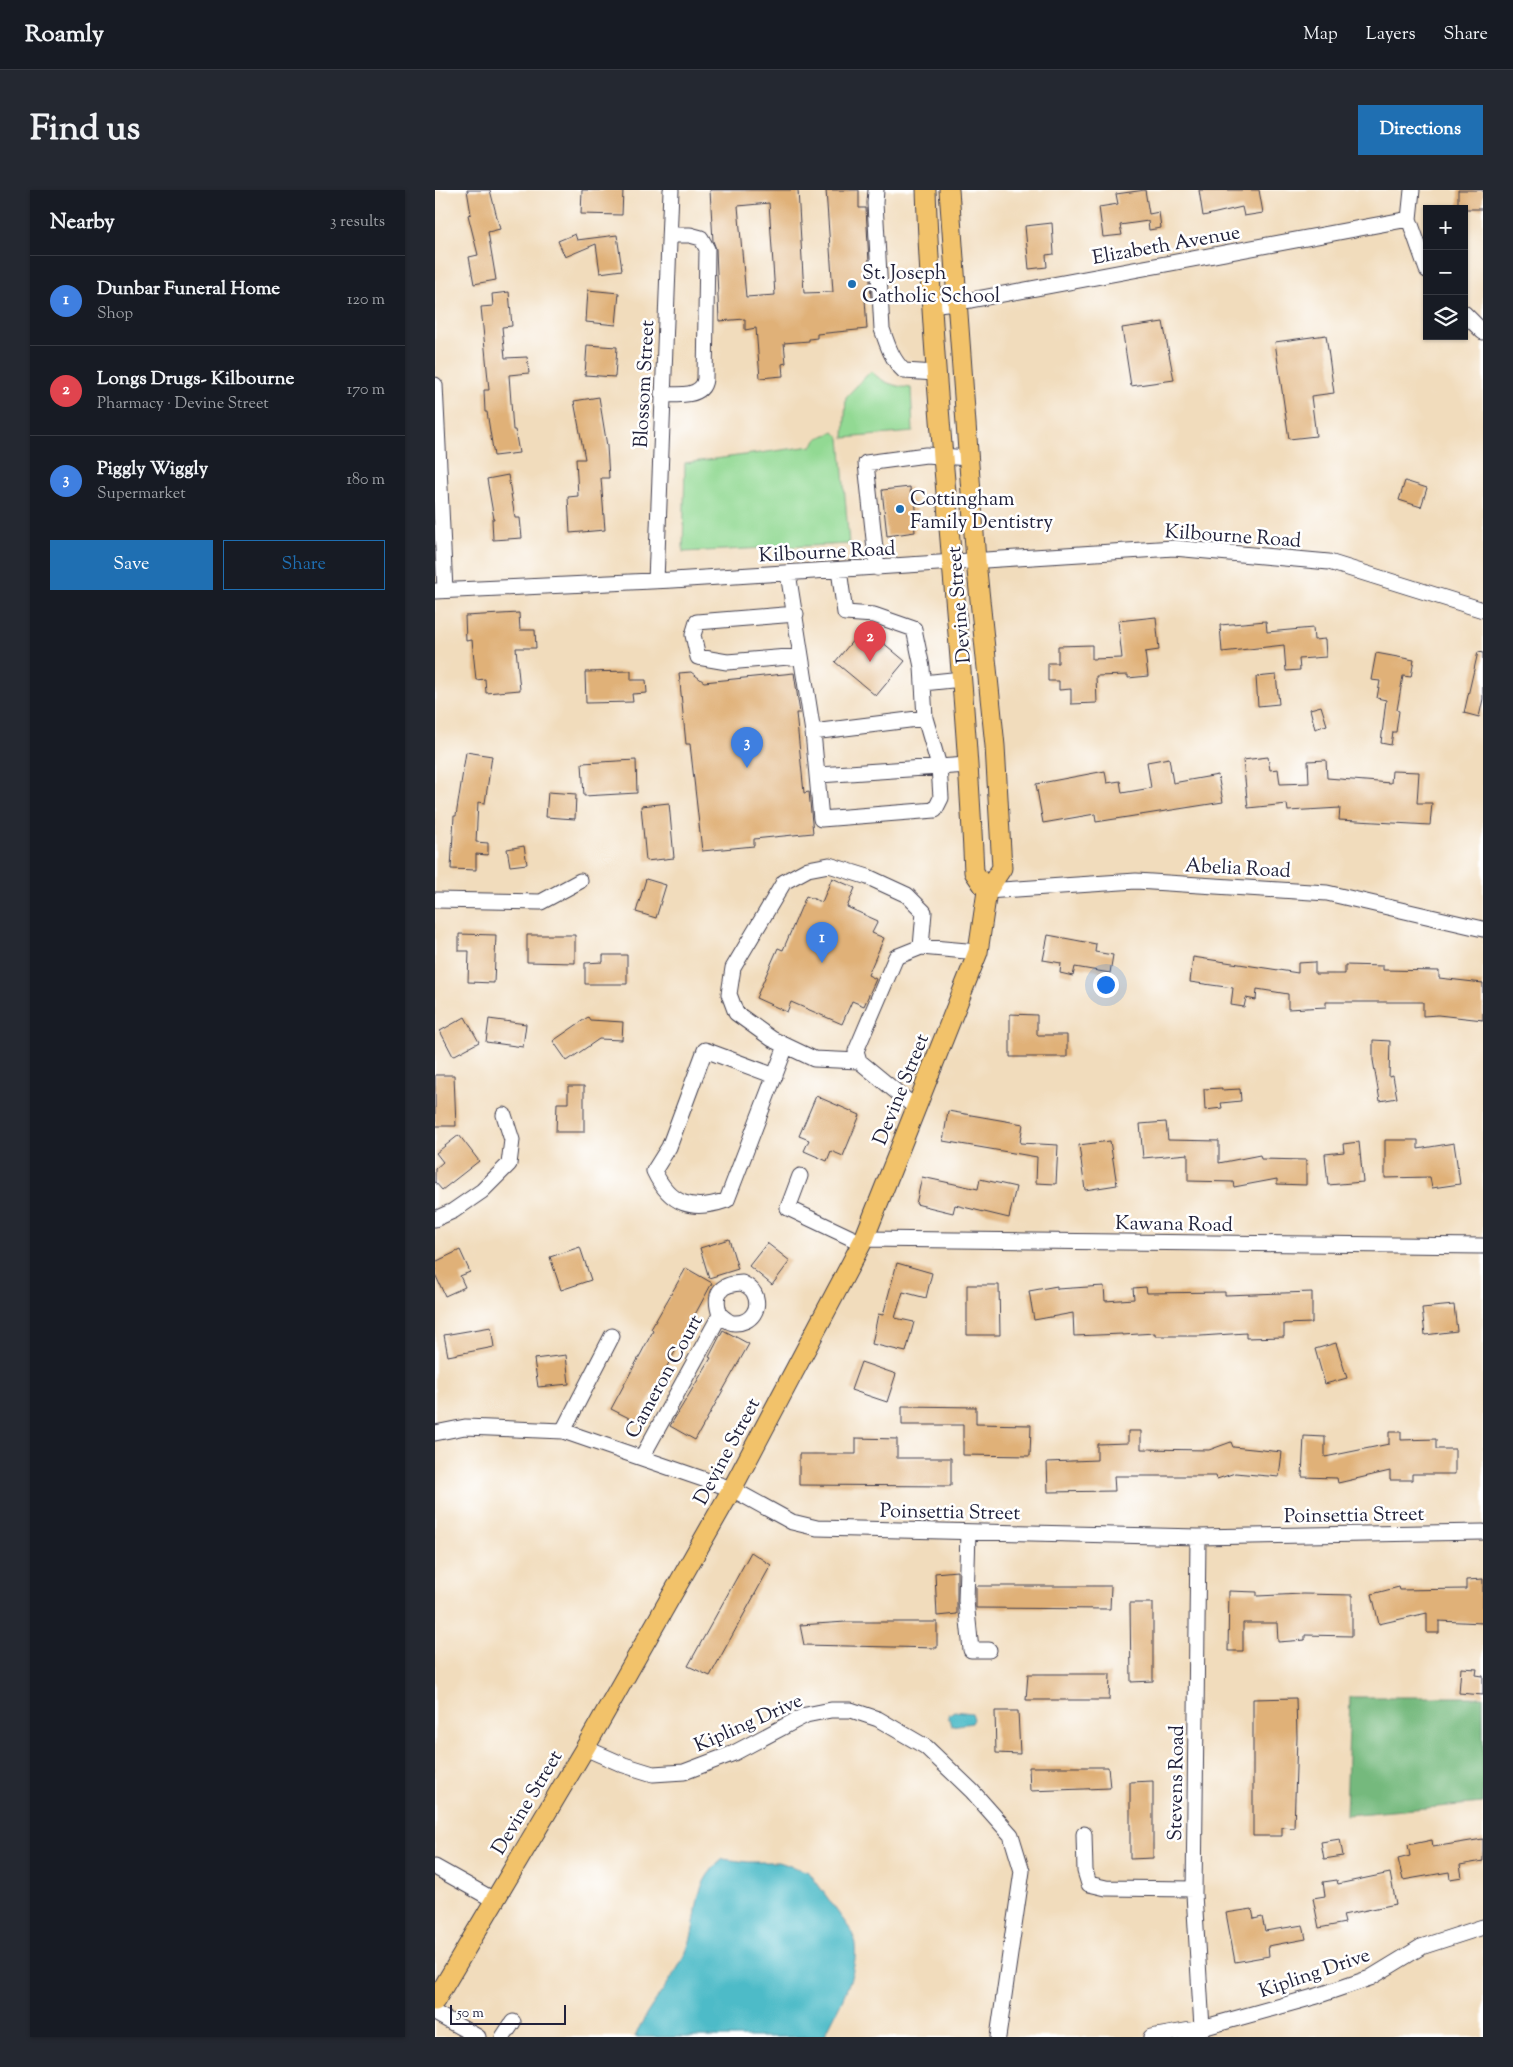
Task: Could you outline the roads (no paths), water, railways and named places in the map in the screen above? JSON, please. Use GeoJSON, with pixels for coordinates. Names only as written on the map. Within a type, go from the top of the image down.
{"type":"FeatureCollection","features":[{"type":"Feature","properties":{"kind":"main road","name":"Devine Street"},"geometry":{"type":"LineString","coordinates":[[926,190],[930,305],[969,765],[974,872],[987,891]]}},
{"type":"Feature","properties":{"kind":"main road","name":"Devine Street"},"geometry":{"type":"LineString","coordinates":[[435,2001],[585,1748],[732,1489],[863,1241],[978,952],[987,891],[1002,868],[996,766],[976,561],[949,190]]}},
{"type":"Feature","properties":{"kind":"main road"},"geometry":{"type":"LineString","coordinates":[[969,765],[996,766]]}},
{"type":"Feature","properties":{"kind":"street","name":"Blossom Street"},"geometry":{"type":"LineString","coordinates":[[656,580],[671,190]]}},
{"type":"Feature","properties":{"kind":"street"},"geometry":{"type":"LineString","coordinates":[[876,190],[875,203],[882,329],[898,366],[904,372],[936,373]]}},
{"type":"Feature","properties":{"kind":"street"},"geometry":{"type":"LineString","coordinates":[[1412,190],[1409,219],[1423,259]]}},
{"type":"Feature","properties":{"kind":"street","name":"Elizabeth Avenue"},"geometry":{"type":"LineString","coordinates":[[930,305],[957,302],[1409,219]]}},
{"type":"Feature","properties":{"kind":"street"},"geometry":{"type":"LineString","coordinates":[[662,394],[679,395],[698,391],[704,384],[705,379],[707,249],[701,238],[690,235],[670,235]]}},
{"type":"Feature","properties":{"kind":"street"},"geometry":{"type":"LineString","coordinates":[[1468,317],[1483,332]]}},
{"type":"Feature","properties":{"kind":"street"},"geometry":{"type":"LineString","coordinates":[[435,385],[440,590]]}},
{"type":"Feature","properties":{"kind":"street"},"geometry":{"type":"LineString","coordinates":[[877,568],[866,462],[926,455],[969,458]]}},
{"type":"Feature","properties":{"kind":"street","name":"Kilbourne Road"},"geometry":{"type":"LineString","coordinates":[[440,590],[877,568],[1174,548],[1329,562],[1483,610]]}},
{"type":"Feature","properties":{"kind":"street"},"geometry":{"type":"LineString","coordinates":[[788,573],[796,614],[819,775],[821,819],[935,810],[941,798],[939,766],[925,718],[922,667],[914,629],[873,615],[845,613],[839,570]]}},
{"type":"Feature","properties":{"kind":"street"},"geometry":{"type":"LineString","coordinates":[[796,614],[697,622],[693,635],[698,657],[727,662],[801,656]]}},
{"type":"Feature","properties":{"kind":"street"},"geometry":{"type":"LineString","coordinates":[[923,683],[962,679]]}},
{"type":"Feature","properties":{"kind":"street"},"geometry":{"type":"LineString","coordinates":[[813,732],[925,718]]}},
{"type":"Feature","properties":{"kind":"street"},"geometry":{"type":"LineString","coordinates":[[819,775],[969,765]]}},
{"type":"Feature","properties":{"kind":"street"},"geometry":{"type":"LineString","coordinates":[[859,1061],[814,1059],[772,1039],[736,1013],[729,994],[733,968],[783,882],[808,869],[829,865],[868,877],[907,895],[924,912],[921,947]]}},
{"type":"Feature","properties":{"kind":"street"},"geometry":{"type":"LineString","coordinates":[[435,900],[541,902],[580,881]]}},
{"type":"Feature","properties":{"kind":"street","name":"Abelia Road"},"geometry":{"type":"LineString","coordinates":[[987,891],[1136,882],[1327,893],[1483,929]]}},
{"type":"Feature","properties":{"kind":"street"},"geometry":{"type":"LineString","coordinates":[[916,1108],[859,1061],[856,1051],[896,956],[921,947],[978,952]]}},
{"type":"Feature","properties":{"kind":"street"},"geometry":{"type":"LineString","coordinates":[[775,1076],[705,1050],[669,1148],[654,1171],[662,1189],[681,1203],[710,1206],[727,1200],[775,1076],[786,1046]]}},
{"type":"Feature","properties":{"kind":"street"},"geometry":{"type":"LineString","coordinates":[[435,1219],[453,1211],[482,1191],[509,1164],[512,1140],[504,1115]]}},
{"type":"Feature","properties":{"kind":"street"},"geometry":{"type":"LineString","coordinates":[[800,1176],[788,1208],[863,1241]]}},
{"type":"Feature","properties":{"kind":"street","name":"Kawana Road"},"geometry":{"type":"LineString","coordinates":[[863,1241],[1483,1246]]}},
{"type":"Feature","properties":{"kind":"street","name":"Cameron Court"},"geometry":{"type":"LineString","coordinates":[[642,1457],[720,1315]]}},
{"type":"Feature","properties":{"kind":"street"},"geometry":{"type":"LineString","coordinates":[[563,1431],[612,1336]]}},
{"type":"Feature","properties":{"kind":"street","name":"Poinsettia Street"},"geometry":{"type":"LineString","coordinates":[[435,1433],[465,1427],[563,1431],[732,1489],[793,1522],[817,1528],[1198,1537],[1483,1532]]}},
{"type":"Feature","properties":{"kind":"street"},"geometry":{"type":"LineString","coordinates":[[968,1532],[966,1601],[971,1650],[989,1650]]}},
{"type":"Feature","properties":{"kind":"street","name":"Stevens Road"},"geometry":{"type":"LineString","coordinates":[[1198,1537],[1194,1889],[1202,2028]]}},
{"type":"Feature","properties":{"kind":"street","name":"Kipling Drive"},"geometry":{"type":"LineString","coordinates":[[585,1748],[625,1765],[653,1774],[684,1772],[726,1756],[806,1715],[831,1710],[851,1710],[879,1719],[926,1747],[972,1791],[1011,1835],[1021,1871],[998,2037]]}},
{"type":"Feature","properties":{"kind":"street"},"geometry":{"type":"LineString","coordinates":[[1084,1834],[1085,1871],[1089,1884],[1106,1888],[1194,1889]]}},
{"type":"Feature","properties":{"kind":"street"},"geometry":{"type":"LineString","coordinates":[[435,1867],[494,1900]]}},
{"type":"Feature","properties":{"kind":"street","name":"Kipling Drive"},"geometry":{"type":"LineString","coordinates":[[1151,2037],[1202,2028],[1317,1996],[1370,1978],[1421,1947],[1483,1927]]}},
{"type":"Feature","properties":{"kind":"street"},"geometry":{"type":"LineString","coordinates":[[435,2013],[478,2037]]}},
{"type":"Feature","properties":{"kind":"street"},"geometry":{"type":"LineString","coordinates":[[503,2037],[513,2022]]}},
{"type":"Feature","properties":{"kind":"water"},"geometry":{"type":"Polygon","coordinates":[[[954,1711],[972,1713],[974,1719],[972,1723],[951,1726],[948,1715],[954,1711]]]}},
{"type":"Feature","properties":{"kind":"water"},"geometry":{"type":"Polygon","coordinates":[[[723,1859],[748,1862],[778,1862],[809,1872],[852,1932],[855,1945],[853,1972],[824,2037],[635,2037],[646,2015],[681,1963],[691,1939],[700,1891],[712,1870],[723,1859]]]}},
{"type":"Feature","properties":{"kind":"place","name":"St. Joseph Catholic School"},"geometry":{"type":"Point","coordinates":[852,284]}},
{"type":"Feature","properties":{"kind":"place","name":"Cottingham Family Dentistry"},"geometry":{"type":"Point","coordinates":[900,509]}},
{"type":"Feature","properties":{"kind":"place","name":"Longs Drugs- Kilbourne"},"geometry":{"type":"Point","coordinates":[870,662]}},
{"type":"Feature","properties":{"kind":"place","name":"Piggly Wiggly"},"geometry":{"type":"Point","coordinates":[747,768]}},
{"type":"Feature","properties":{"kind":"place","name":"Dunbar Funeral Home"},"geometry":{"type":"Point","coordinates":[822,963]}}]}
